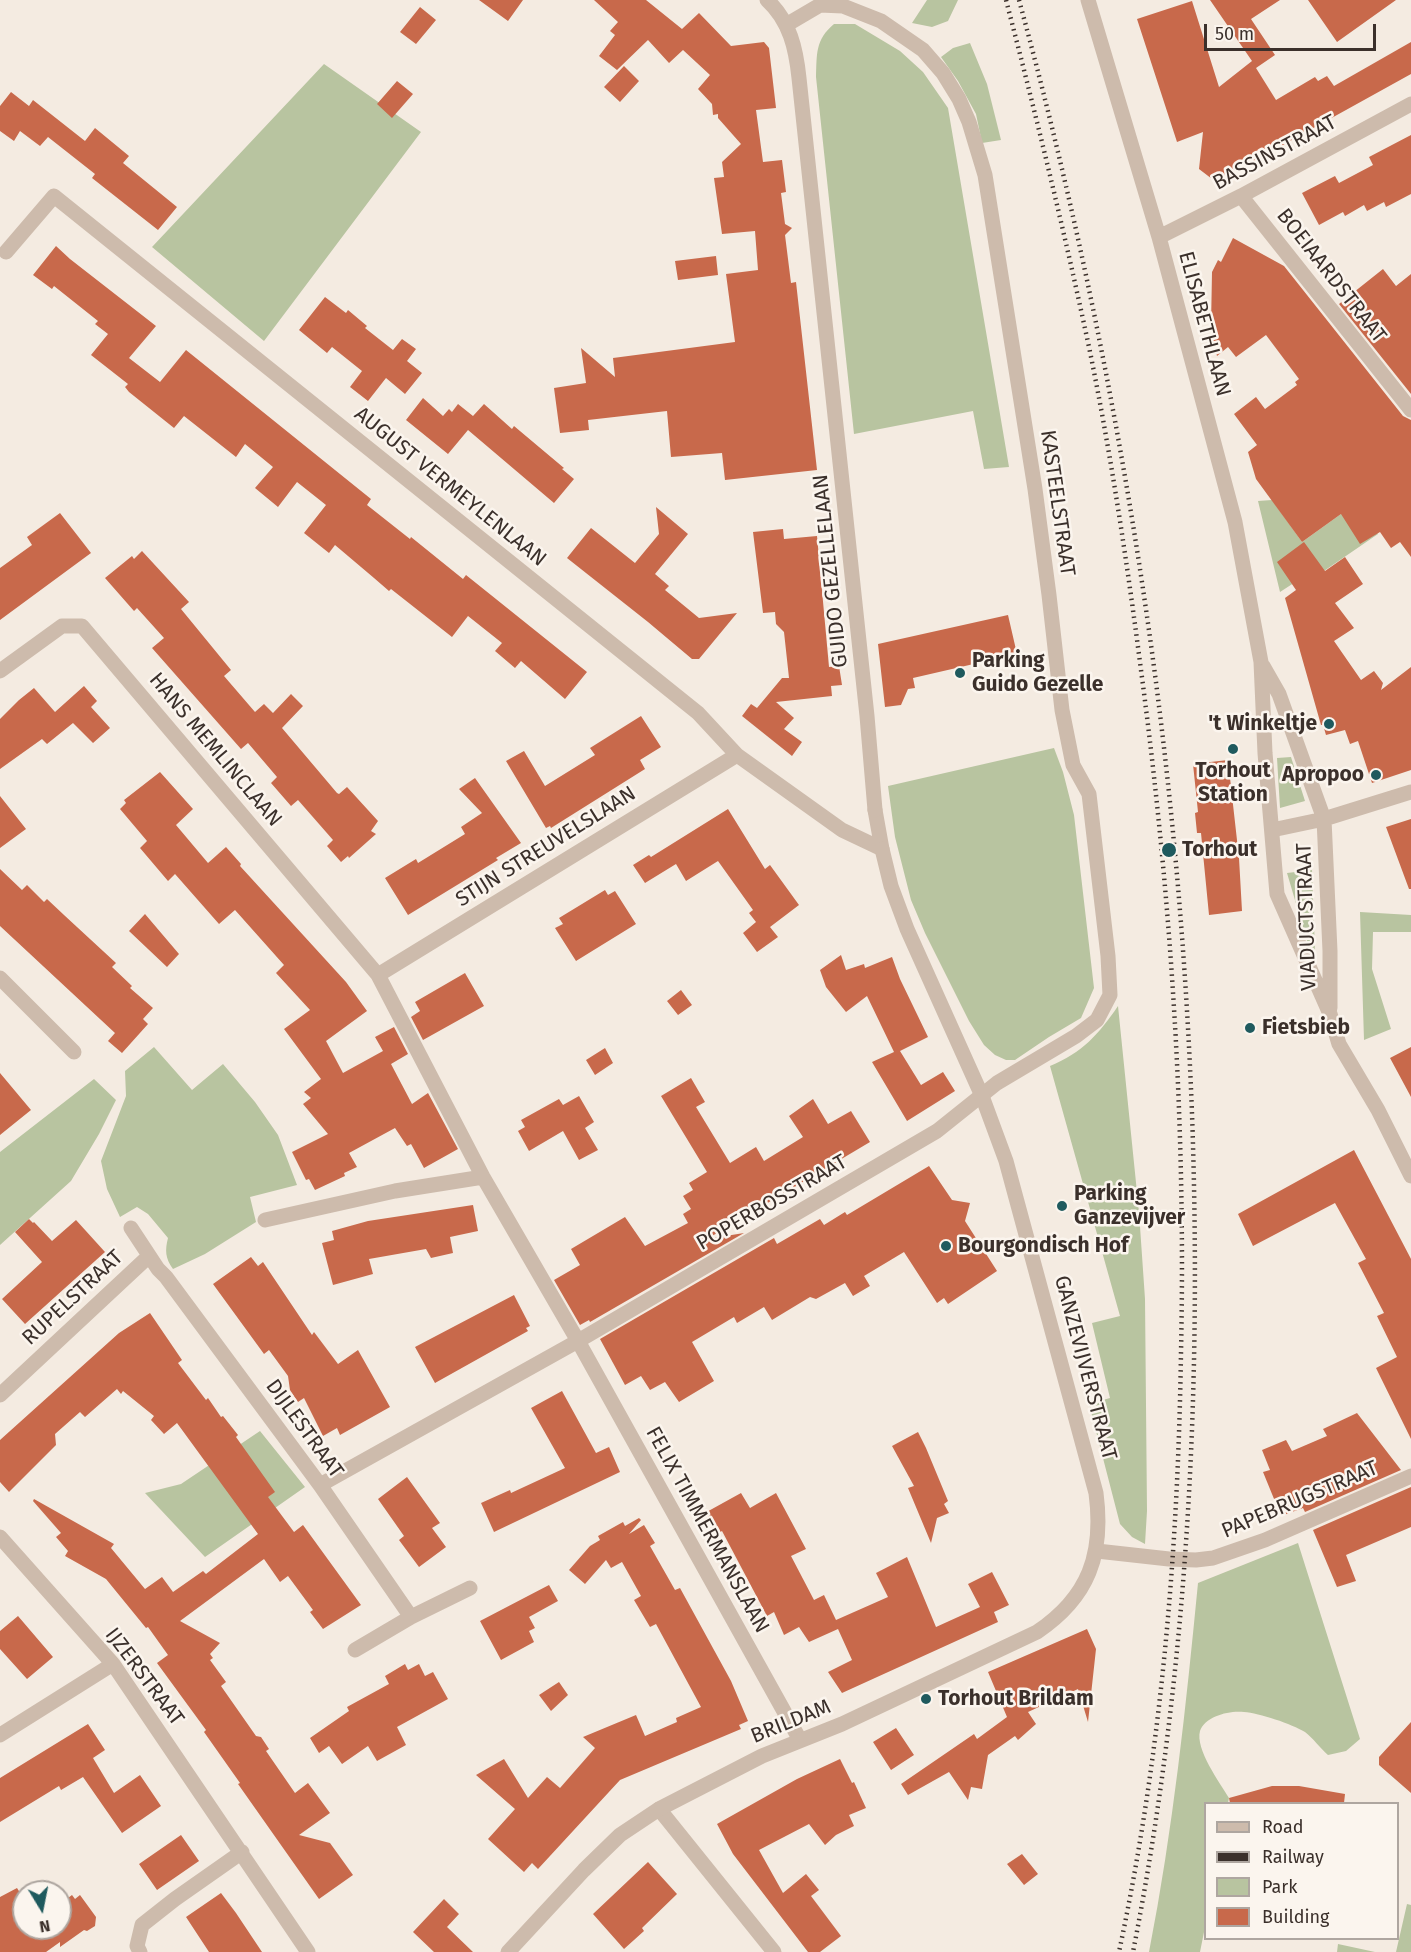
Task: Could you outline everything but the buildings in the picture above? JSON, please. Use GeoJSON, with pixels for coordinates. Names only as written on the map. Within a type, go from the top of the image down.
{"type":"FeatureCollection","features":[{"type":"Feature","properties":{"kind":"street"},"geometry":{"type":"LineString","coordinates":[[767,0],[786,25]]}},
{"type":"Feature","properties":{"kind":"street","name":"ELISABETHLAAN"},"geometry":{"type":"LineString","coordinates":[[1088,0],[1159,237],[1235,522],[1261,663],[1265,753],[1272,830]]}},
{"type":"Feature","properties":{"kind":"street","name":"KASTEELSTRAAT"},"geometry":{"type":"LineString","coordinates":[[786,25],[820,4],[843,6],[881,21],[913,42],[943,73],[959,99],[969,122],[985,175],[1035,489],[1062,710],[1073,765],[1089,794],[1108,956],[1110,995],[1097,1020],[1076,1036],[997,1083],[982,1096]]}},
{"type":"Feature","properties":{"kind":"street","name":"GUIDO GEZELLELAAN"},"geometry":{"type":"LineString","coordinates":[[786,25],[795,48],[801,90],[876,810],[882,849],[891,886],[907,930],[982,1096]]}},
{"type":"Feature","properties":{"kind":"street","name":"BASSINSTRAAT"},"geometry":{"type":"LineString","coordinates":[[1159,237],[1241,196],[1411,104]]}},
{"type":"Feature","properties":{"kind":"street","name":"AUGUST VERMEYLENLAAN"},"geometry":{"type":"LineString","coordinates":[[6,252],[54,196],[698,713],[737,755],[842,830],[882,849]]}},
{"type":"Feature","properties":{"kind":"street","name":"BOEIAARDSTRAAT"},"geometry":{"type":"LineString","coordinates":[[1241,196],[1411,410]]}},
{"type":"Feature","properties":{"kind":"street","name":"HANS MEMLINCLAAN"},"geometry":{"type":"LineString","coordinates":[[0,671],[62,626],[82,626],[378,975]]}},
{"type":"Feature","properties":{"kind":"street","name":"ELISABETHLAAN"},"geometry":{"type":"LineString","coordinates":[[1261,663],[1279,694],[1324,819]]}},
{"type":"Feature","properties":{"kind":"street","name":"STIJN STREUVELSLAAN"},"geometry":{"type":"LineString","coordinates":[[378,975],[737,755]]}},
{"type":"Feature","properties":{"kind":"street"},"geometry":{"type":"LineString","coordinates":[[1272,830],[1324,819],[1411,792]]}},
{"type":"Feature","properties":{"kind":"street","name":"VIADUCTSTRAAT"},"geometry":{"type":"LineString","coordinates":[[1324,819],[1330,951],[1330,1014]]}},
{"type":"Feature","properties":{"kind":"street","name":"VIADUCTSTRAAT"},"geometry":{"type":"LineString","coordinates":[[1272,830],[1277,894],[1330,1014],[1339,1044],[1378,1110],[1411,1176]]}},
{"type":"Feature","properties":{"kind":"street"},"geometry":{"type":"LineString","coordinates":[[378,975],[483,1177],[578,1341]]}},
{"type":"Feature","properties":{"kind":"street"},"geometry":{"type":"LineString","coordinates":[[0,978],[74,1052]]}},
{"type":"Feature","properties":{"kind":"street","name":"POPERBOSSTRAAT"},"geometry":{"type":"LineString","coordinates":[[320,1485],[578,1341],[937,1131],[982,1096]]}},
{"type":"Feature","properties":{"kind":"street","name":"GANZEVIJVERSTRAAT"},"geometry":{"type":"LineString","coordinates":[[982,1096],[1006,1161],[1096,1493],[1100,1519],[1097,1551]]}},
{"type":"Feature","properties":{"kind":"street"},"geometry":{"type":"LineString","coordinates":[[265,1220],[395,1191],[483,1177]]}},
{"type":"Feature","properties":{"kind":"street","name":"RUPELSTRAAT"},"geometry":{"type":"LineString","coordinates":[[131,1228],[158,1269]]}},
{"type":"Feature","properties":{"kind":"street","name":"RUPELSTRAAT"},"geometry":{"type":"LineString","coordinates":[[0,1395],[149,1256]]}},
{"type":"Feature","properties":{"kind":"street","name":"DIJLESTRAAT"},"geometry":{"type":"LineString","coordinates":[[158,1269],[320,1485],[411,1617]]}},
{"type":"Feature","properties":{"kind":"street","name":"FELIX TIMMERMANSLAAN"},"geometry":{"type":"LineString","coordinates":[[578,1341],[800,1740]]}},
{"type":"Feature","properties":{"kind":"street","name":"PAPEBRUGSTRAAT"},"geometry":{"type":"LineString","coordinates":[[1097,1551],[1156,1558],[1196,1560],[1213,1558],[1265,1540],[1411,1476]]}},
{"type":"Feature","properties":{"kind":"street","name":"IJZERSTRAAT"},"geometry":{"type":"LineString","coordinates":[[0,1537],[114,1664],[308,1952]]}},
{"type":"Feature","properties":{"kind":"street","name":"BRILDAM"},"geometry":{"type":"LineString","coordinates":[[508,1952],[584,1870],[620,1835],[659,1809],[762,1756],[842,1724],[1037,1632],[1058,1618],[1074,1600],[1085,1582],[1097,1551]]}},
{"type":"Feature","properties":{"kind":"street"},"geometry":{"type":"LineString","coordinates":[[354,1650],[411,1617],[470,1588]]}},
{"type":"Feature","properties":{"kind":"street"},"geometry":{"type":"LineString","coordinates":[[0,1735],[114,1664]]}},
{"type":"Feature","properties":{"kind":"street"},"geometry":{"type":"LineString","coordinates":[[659,1809],[774,1952]]}},
{"type":"Feature","properties":{"kind":"street"},"geometry":{"type":"LineString","coordinates":[[140,1952],[137,1946],[142,1926],[174,1899],[242,1852]]}},
{"type":"Feature","properties":{"kind":"green space"},"geometry":{"type":"Polygon","coordinates":[[[927,0],[958,0],[948,21],[932,27],[912,23],[927,0]]]}},
{"type":"Feature","properties":{"kind":"green space"},"geometry":{"type":"Polygon","coordinates":[[[834,24],[855,24],[900,51],[923,72],[948,108],[1009,467],[984,469],[973,411],[854,434],[816,77],[820,42],[834,24]]]}},
{"type":"Feature","properties":{"kind":"green space"},"geometry":{"type":"Polygon","coordinates":[[[970,43],[987,84],[1001,140],[982,143],[976,114],[958,81],[941,57],[953,48],[970,43]]]}},
{"type":"Feature","properties":{"kind":"green space"},"geometry":{"type":"Polygon","coordinates":[[[324,64],[421,132],[264,341],[152,247],[324,64]]]}},
{"type":"Feature","properties":{"kind":"green space"},"geometry":{"type":"Polygon","coordinates":[[[1272,500],[1302,542],[1359,501],[1367,519],[1378,534],[1321,573],[1317,568],[1280,592],[1258,501],[1272,500]]]}},
{"type":"Feature","properties":{"kind":"green space"},"geometry":{"type":"Polygon","coordinates":[[[1054,748],[1074,815],[1094,988],[1081,1018],[1015,1060],[1006,1060],[995,1055],[984,1045],[969,1021],[925,933],[911,900],[895,837],[888,786],[1054,748]]]}},
{"type":"Feature","properties":{"kind":"green space"},"geometry":{"type":"Polygon","coordinates":[[[1291,757],[1305,801],[1280,808],[1277,758],[1291,757]]]}},
{"type":"Feature","properties":{"kind":"green space"},"geometry":{"type":"Polygon","coordinates":[[[1312,870],[1315,951],[1313,952],[1310,951],[1287,873],[1312,870]]]}},
{"type":"Feature","properties":{"kind":"green space"},"geometry":{"type":"Polygon","coordinates":[[[1360,912],[1411,915],[1411,932],[1373,932],[1372,969],[1391,1029],[1364,1040],[1360,912]]]}},
{"type":"Feature","properties":{"kind":"green space"},"geometry":{"type":"Polygon","coordinates":[[[1118,1006],[1139,1212],[1145,1299],[1147,1511],[1145,1544],[1132,1537],[1120,1524],[1089,1404],[1110,1398],[1092,1323],[1120,1316],[1050,1066],[1089,1042],[1118,1006]]]}},
{"type":"Feature","properties":{"kind":"green space"},"geometry":{"type":"Polygon","coordinates":[[[154,1047],[192,1090],[223,1064],[255,1102],[278,1135],[297,1185],[250,1197],[256,1222],[205,1254],[173,1269],[166,1254],[168,1238],[148,1214],[137,1207],[120,1217],[107,1189],[101,1161],[126,1096],[125,1071],[154,1047]]]}},
{"type":"Feature","properties":{"kind":"green space"},"geometry":{"type":"Polygon","coordinates":[[[94,1079],[116,1100],[99,1134],[71,1181],[0,1245],[0,1152],[94,1079]]]}},
{"type":"Feature","properties":{"kind":"green space"},"geometry":{"type":"Polygon","coordinates":[[[260,1431],[305,1487],[205,1557],[145,1493],[181,1484],[260,1431]]]}},
{"type":"Feature","properties":{"kind":"green space"},"geometry":{"type":"Polygon","coordinates":[[[1298,1543],[1360,1739],[1346,1751],[1328,1755],[1305,1732],[1266,1717],[1232,1712],[1207,1721],[1200,1731],[1201,1747],[1209,1766],[1229,1798],[1228,1802],[1204,1802],[1204,1932],[1200,1952],[1149,1952],[1172,1814],[1198,1583],[1298,1543]]]}},
{"type":"Feature","properties":{"kind":"green space"},"geometry":{"type":"Polygon","coordinates":[[[1407,1904],[1411,1905],[1411,1952],[1396,1952],[1407,1904]]]}},
{"type":"Feature","properties":{"kind":"green space"},"geometry":{"type":"Polygon","coordinates":[[[1338,1944],[1375,1952],[1337,1952],[1338,1944]]]}},
{"type":"Feature","properties":{"kind":"railway"},"geometry":{"type":"LineString","coordinates":[[1006,0],[1070,260],[1097,387],[1111,468],[1152,755],[1174,1010],[1182,1267],[1176,1503],[1165,1654],[1156,1729],[1134,1878],[1119,1952]]}},
{"type":"Feature","properties":{"kind":"railway"},"geometry":{"type":"LineString","coordinates":[[1019,0],[1086,275],[1114,413],[1157,692],[1173,832],[1185,973],[1195,1219],[1192,1430],[1178,1640],[1166,1744],[1133,1952]]}},
{"type":"Feature","properties":{"kind":"place","name":"Parking Guido Gezelle"},"geometry":{"type":"Point","coordinates":[960,673]}},
{"type":"Feature","properties":{"kind":"place","name":"'t Winkeltje"},"geometry":{"type":"Point","coordinates":[1329,724]}},
{"type":"Feature","properties":{"kind":"place","name":"Torhout Station"},"geometry":{"type":"Point","coordinates":[1233,749]}},
{"type":"Feature","properties":{"kind":"place","name":"Apropoo"},"geometry":{"type":"Point","coordinates":[1376,775]}},
{"type":"Feature","properties":{"kind":"place","name":"Torhout"},"geometry":{"type":"Point","coordinates":[1169,850]}},
{"type":"Feature","properties":{"kind":"place","name":"Fietsbieb"},"geometry":{"type":"Point","coordinates":[1250,1028]}},
{"type":"Feature","properties":{"kind":"place","name":"Parking Ganzevijver"},"geometry":{"type":"Point","coordinates":[1062,1206]}},
{"type":"Feature","properties":{"kind":"place","name":"Bourgondisch Hof"},"geometry":{"type":"Point","coordinates":[946,1246]}},
{"type":"Feature","properties":{"kind":"place","name":"Torhout Brildam"},"geometry":{"type":"Point","coordinates":[926,1699]}}]}
